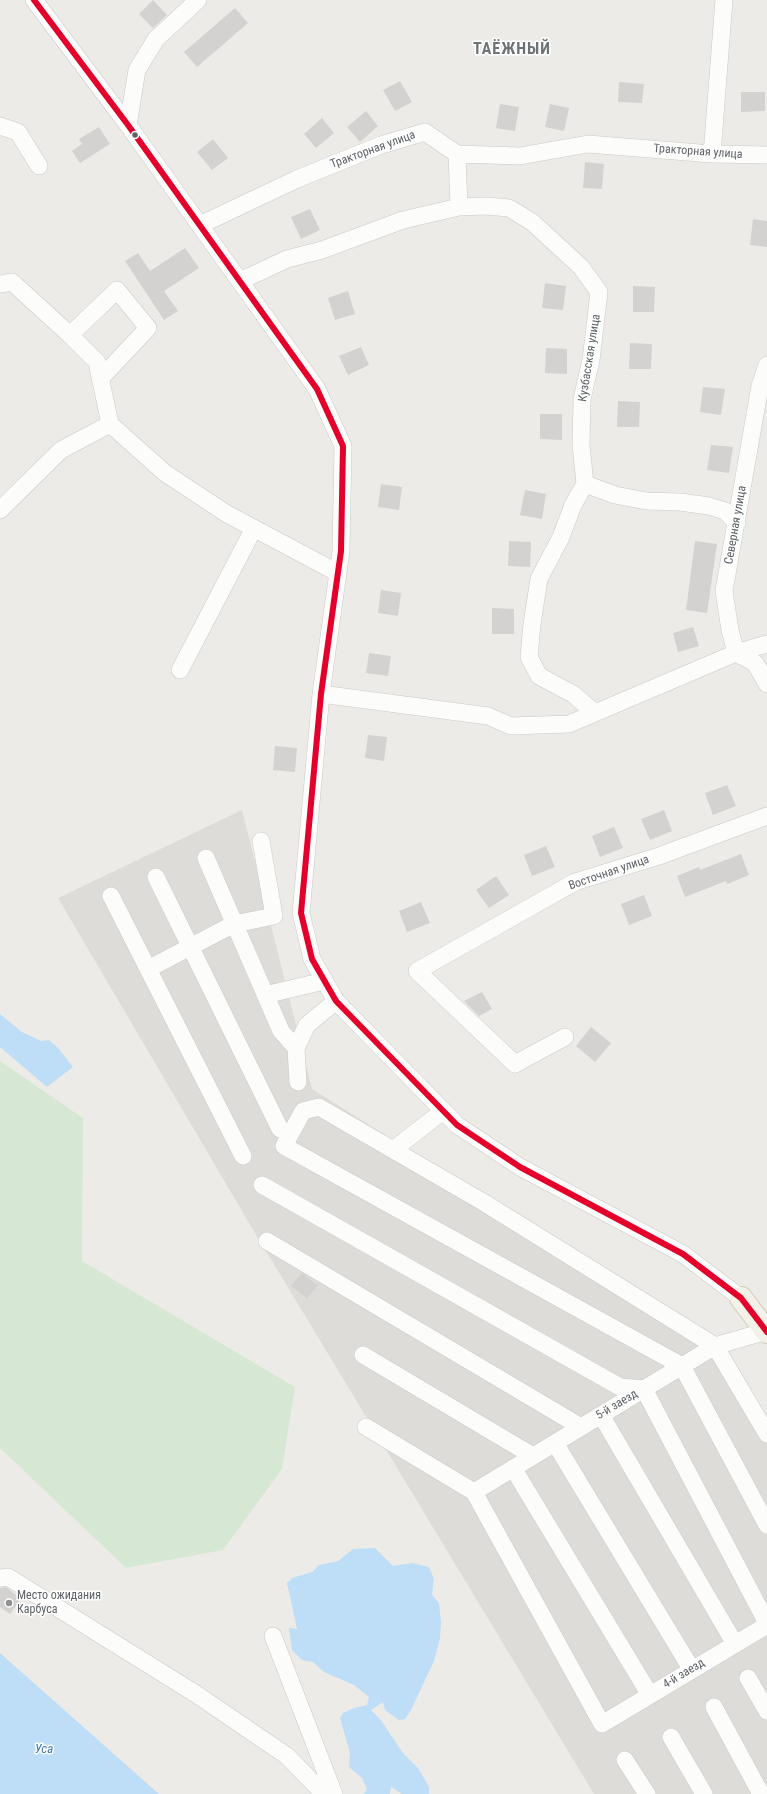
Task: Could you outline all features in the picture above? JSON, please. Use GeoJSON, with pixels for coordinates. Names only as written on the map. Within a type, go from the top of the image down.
{"type":"FeatureCollection","features":[{"type":"Feature","properties":{"kind":"main road"},"geometry":{"type":"LineString","coordinates":[[741,1298],[767,1331]]}},
{"type":"Feature","properties":{"kind":"street"},"geometry":{"type":"LineString","coordinates":[[34,0],[128,125],[317,389],[343,446],[341,551],[321,694],[301,913],[312,959],[336,1001],[457,1125],[520,1167],[683,1254],[741,1298]]}},
{"type":"Feature","properties":{"kind":"street"},"geometry":{"type":"LineString","coordinates":[[128,125],[137,70],[156,39],[198,0]]}},
{"type":"Feature","properties":{"kind":"street"},"geometry":{"type":"LineString","coordinates":[[712,154],[724,0]]}},
{"type":"Feature","properties":{"kind":"street"},"geometry":{"type":"LineString","coordinates":[[0,126],[18,132],[39,166]]}},
{"type":"Feature","properties":{"kind":"street","name":"Тракторная улица"},"geometry":{"type":"LineString","coordinates":[[200,225],[297,179],[380,145],[425,132],[457,154],[520,156],[588,144],[712,154],[767,155]]}},
{"type":"Feature","properties":{"kind":"street"},"geometry":{"type":"LineString","coordinates":[[457,154],[459,207]]}},
{"type":"Feature","properties":{"kind":"street","name":"Кузбасская улица"},"geometry":{"type":"LineString","coordinates":[[240,281],[287,259],[322,250],[404,220],[459,207],[486,206],[509,208],[532,222],[581,267],[598,292],[591,360],[582,399],[581,445],[585,484]]}},
{"type":"Feature","properties":{"kind":"street"},"geometry":{"type":"LineString","coordinates":[[0,284],[12,282],[97,362],[110,424],[165,473],[227,514],[338,572]]}},
{"type":"Feature","properties":{"kind":"street"},"geometry":{"type":"LineString","coordinates":[[70,335],[117,290],[148,328],[100,379]]}},
{"type":"Feature","properties":{"kind":"street","name":"Северная улица"},"geometry":{"type":"LineString","coordinates":[[736,653],[730,630],[724,590],[760,386],[767,365]]}},
{"type":"Feature","properties":{"kind":"street"},"geometry":{"type":"LineString","coordinates":[[0,510],[61,450],[110,424]]}},
{"type":"Feature","properties":{"kind":"street"},"geometry":{"type":"LineString","coordinates":[[595,713],[574,694],[539,676],[529,657],[532,624],[539,580],[561,537],[574,504],[585,484],[615,495],[646,501],[680,502],[709,506],[725,511],[737,523]]}},
{"type":"Feature","properties":{"kind":"street"},"geometry":{"type":"LineString","coordinates":[[180,670],[254,528]]}},
{"type":"Feature","properties":{"kind":"street"},"geometry":{"type":"LineString","coordinates":[[321,694],[488,716],[511,726],[569,724],[736,653],[767,644]]}},
{"type":"Feature","properties":{"kind":"street"},"geometry":{"type":"LineString","coordinates":[[736,653],[755,663],[767,684]]}},
{"type":"Feature","properties":{"kind":"street","name":"Восточная улица"},"geometry":{"type":"LineString","coordinates":[[565,1037],[515,1064],[417,971],[575,882],[659,856],[767,816]]}},
{"type":"Feature","properties":{"kind":"street"},"geometry":{"type":"LineString","coordinates":[[148,969],[234,924],[274,916],[261,841]]}},
{"type":"Feature","properties":{"kind":"street"},"geometry":{"type":"LineString","coordinates":[[206,858],[281,1031],[296,1048]]}},
{"type":"Feature","properties":{"kind":"street"},"geometry":{"type":"LineString","coordinates":[[156,877],[280,1129]]}},
{"type":"Feature","properties":{"kind":"street"},"geometry":{"type":"LineString","coordinates":[[111,896],[243,1156]]}},
{"type":"Feature","properties":{"kind":"street"},"geometry":{"type":"LineString","coordinates":[[265,995],[324,981]]}},
{"type":"Feature","properties":{"kind":"street"},"geometry":{"type":"LineString","coordinates":[[298,1082],[296,1048],[307,1025],[336,1001]]}},
{"type":"Feature","properties":{"kind":"street"},"geometry":{"type":"LineString","coordinates":[[767,1434],[715,1346],[483,1202],[319,1107],[303,1111],[284,1146],[682,1366],[767,1524]]}},
{"type":"Feature","properties":{"kind":"street"},"geometry":{"type":"LineString","coordinates":[[393,1150],[443,1111]]}},
{"type":"Feature","properties":{"kind":"street"},"geometry":{"type":"LineString","coordinates":[[262,1184],[620,1387],[644,1390],[767,1624]]}},
{"type":"Feature","properties":{"kind":"street"},"geometry":{"type":"LineString","coordinates":[[267,1241],[581,1427]]}},
{"type":"Feature","properties":{"kind":"street","name":"5-й заезд"},"geometry":{"type":"LineString","coordinates":[[474,1492],[715,1346],[767,1331]]}},
{"type":"Feature","properties":{"kind":"street"},"geometry":{"type":"LineString","coordinates":[[364,1355],[534,1456]]}},
{"type":"Feature","properties":{"kind":"street"},"geometry":{"type":"LineString","coordinates":[[601,1415],[735,1644]]}},
{"type":"Feature","properties":{"kind":"street"},"geometry":{"type":"LineString","coordinates":[[366,1427],[474,1492]]}},
{"type":"Feature","properties":{"kind":"street"},"geometry":{"type":"LineString","coordinates":[[555,1443],[692,1670]]}},
{"type":"Feature","properties":{"kind":"street"},"geometry":{"type":"LineString","coordinates":[[513,1468],[650,1695]]}},
{"type":"Feature","properties":{"kind":"street","name":"4-й заезд"},"geometry":{"type":"LineString","coordinates":[[474,1492],[602,1724],[767,1624]]}},
{"type":"Feature","properties":{"kind":"street"},"geometry":{"type":"LineString","coordinates":[[0,1578],[8,1577],[202,1699],[287,1756],[324,1794]]}},
{"type":"Feature","properties":{"kind":"street"},"geometry":{"type":"LineString","coordinates":[[273,1636],[334,1794]]}},
{"type":"Feature","properties":{"kind":"street"},"geometry":{"type":"LineString","coordinates":[[748,1678],[767,1711]]}},
{"type":"Feature","properties":{"kind":"street"},"geometry":{"type":"LineString","coordinates":[[714,1707],[761,1794]]}},
{"type":"Feature","properties":{"kind":"street"},"geometry":{"type":"LineString","coordinates":[[671,1737],[704,1794]]}},
{"type":"Feature","properties":{"kind":"street"},"geometry":{"type":"LineString","coordinates":[[625,1760],[647,1794]]}},
{"type":"Feature","properties":{"kind":"shaded area"},"geometry":{"type":"Polygon","coordinates":[[[242,810],[312,1089],[711,1340],[767,1428],[767,1794],[594,1794],[249,1223],[58,898],[242,810]]]}},
{"type":"Feature","properties":{"kind":"green space"},"geometry":{"type":"Polygon","coordinates":[[[0,1061],[83,1118],[82,1261],[295,1387],[282,1469],[223,1550],[126,1568],[0,1448],[0,1061]]]}},
{"type":"Feature","properties":{"kind":"water"},"geometry":{"type":"Polygon","coordinates":[[[0,1014],[22,1032],[41,1041],[49,1040],[58,1048],[73,1067],[47,1087],[0,1047],[0,1014]]]}},
{"type":"Feature","properties":{"kind":"water"},"geometry":{"type":"Polygon","coordinates":[[[375,1548],[393,1566],[412,1563],[429,1567],[434,1579],[432,1595],[439,1603],[441,1622],[440,1638],[434,1661],[411,1710],[405,1719],[399,1720],[385,1710],[383,1702],[371,1710],[381,1720],[403,1753],[418,1768],[429,1787],[429,1794],[402,1794],[391,1787],[390,1794],[364,1794],[367,1789],[362,1778],[349,1767],[350,1753],[340,1718],[343,1713],[354,1708],[367,1705],[369,1697],[354,1685],[324,1672],[313,1662],[302,1660],[292,1650],[289,1628],[297,1629],[287,1583],[292,1578],[312,1572],[319,1565],[338,1561],[353,1549],[375,1548]]]}},
{"type":"Feature","properties":{"kind":"water","name":"Уса"},"geometry":{"type":"Polygon","coordinates":[[[0,1653],[159,1794],[0,1794],[0,1653]]]}},
{"type":"Feature","properties":{"kind":"building"},"geometry":{"type":"Polygon","coordinates":[[[153,0],[167,15],[153,28],[139,14],[153,0]]]}},
{"type":"Feature","properties":{"kind":"building"},"geometry":{"type":"Polygon","coordinates":[[[235,8],[248,23],[197,67],[184,52],[235,8]]]}},
{"type":"Feature","properties":{"kind":"building"},"geometry":{"type":"Polygon","coordinates":[[[400,81],[412,102],[395,111],[383,90],[400,81]]]}},
{"type":"Feature","properties":{"kind":"building"},"geometry":{"type":"Polygon","coordinates":[[[619,82],[644,84],[642,103],[618,102],[619,82]]]}},
{"type":"Feature","properties":{"kind":"building"},"geometry":{"type":"Polygon","coordinates":[[[741,92],[765,92],[765,111],[741,112],[741,92]]]}},
{"type":"Feature","properties":{"kind":"building"},"geometry":{"type":"Polygon","coordinates":[[[500,104],[519,107],[515,131],[496,128],[500,104]]]}},
{"type":"Feature","properties":{"kind":"building"},"geometry":{"type":"Polygon","coordinates":[[[550,104],[569,108],[564,131],[545,127],[550,104]]]}},
{"type":"Feature","properties":{"kind":"building"},"geometry":{"type":"Polygon","coordinates":[[[366,111],[378,126],[360,142],[347,127],[366,111]]]}},
{"type":"Feature","properties":{"kind":"building"},"geometry":{"type":"Polygon","coordinates":[[[322,118],[334,133],[316,148],[304,134],[322,118]]]}},
{"type":"Feature","properties":{"kind":"building"},"geometry":{"type":"Polygon","coordinates":[[[99,127],[110,144],[80,163],[72,151],[82,144],[79,139],[99,127]]]}},
{"type":"Feature","properties":{"kind":"building"},"geometry":{"type":"Polygon","coordinates":[[[213,139],[228,158],[212,170],[197,152],[213,139]]]}},
{"type":"Feature","properties":{"kind":"building"},"geometry":{"type":"Polygon","coordinates":[[[585,162],[604,164],[602,189],[583,188],[585,162]]]}},
{"type":"Feature","properties":{"kind":"building"},"geometry":{"type":"Polygon","coordinates":[[[310,209],[320,230],[301,239],[291,217],[310,209]]]}},
{"type":"Feature","properties":{"kind":"building"},"geometry":{"type":"Polygon","coordinates":[[[753,219],[767,221],[767,247],[750,245],[753,219]]]}},
{"type":"Feature","properties":{"kind":"building"},"geometry":{"type":"Polygon","coordinates":[[[185,248],[199,268],[164,291],[178,311],[164,320],[125,261],[138,253],[150,271],[185,248]]]}},
{"type":"Feature","properties":{"kind":"building"},"geometry":{"type":"Polygon","coordinates":[[[545,283],[566,286],[563,310],[542,308],[545,283]]]}},
{"type":"Feature","properties":{"kind":"building"},"geometry":{"type":"Polygon","coordinates":[[[633,286],[655,287],[654,312],[633,312],[633,286]]]}},
{"type":"Feature","properties":{"kind":"building"},"geometry":{"type":"Polygon","coordinates":[[[348,291],[355,314],[335,320],[328,298],[348,291]]]}},
{"type":"Feature","properties":{"kind":"building"},"geometry":{"type":"Polygon","coordinates":[[[630,343],[652,344],[651,369],[629,369],[630,343]]]}},
{"type":"Feature","properties":{"kind":"building"},"geometry":{"type":"Polygon","coordinates":[[[361,347],[369,365],[348,375],[339,356],[361,347]]]}},
{"type":"Feature","properties":{"kind":"building"},"geometry":{"type":"Polygon","coordinates":[[[546,348],[567,349],[567,374],[545,373],[546,348]]]}},
{"type":"Feature","properties":{"kind":"building"},"geometry":{"type":"Polygon","coordinates":[[[703,387],[725,389],[721,415],[700,412],[703,387]]]}},
{"type":"Feature","properties":{"kind":"building"},"geometry":{"type":"Polygon","coordinates":[[[618,401],[640,402],[639,427],[617,427],[618,401]]]}},
{"type":"Feature","properties":{"kind":"building"},"geometry":{"type":"Polygon","coordinates":[[[540,414],[562,414],[562,440],[540,439],[540,414]]]}},
{"type":"Feature","properties":{"kind":"building"},"geometry":{"type":"Polygon","coordinates":[[[711,445],[733,447],[729,473],[707,470],[711,445]]]}},
{"type":"Feature","properties":{"kind":"building"},"geometry":{"type":"Polygon","coordinates":[[[381,484],[402,487],[399,510],[378,507],[381,484]]]}},
{"type":"Feature","properties":{"kind":"building"},"geometry":{"type":"Polygon","coordinates":[[[525,490],[546,494],[542,519],[520,515],[525,490]]]}},
{"type":"Feature","properties":{"kind":"building"},"geometry":{"type":"Polygon","coordinates":[[[509,541],[531,542],[530,567],[508,566],[509,541]]]}},
{"type":"Feature","properties":{"kind":"building"},"geometry":{"type":"Polygon","coordinates":[[[695,541],[717,544],[707,613],[686,610],[695,541]]]}},
{"type":"Feature","properties":{"kind":"building"},"geometry":{"type":"Polygon","coordinates":[[[381,590],[401,593],[398,616],[378,613],[381,590]]]}},
{"type":"Feature","properties":{"kind":"building"},"geometry":{"type":"Polygon","coordinates":[[[492,608],[514,609],[514,634],[492,634],[492,608]]]}},
{"type":"Feature","properties":{"kind":"building"},"geometry":{"type":"Polygon","coordinates":[[[693,627],[699,646],[678,652],[673,633],[693,627]]]}},
{"type":"Feature","properties":{"kind":"building"},"geometry":{"type":"Polygon","coordinates":[[[369,653],[391,656],[388,676],[366,673],[369,653]]]}},
{"type":"Feature","properties":{"kind":"building"},"geometry":{"type":"Polygon","coordinates":[[[368,735],[387,737],[384,761],[365,758],[368,735]]]}},
{"type":"Feature","properties":{"kind":"building"},"geometry":{"type":"Polygon","coordinates":[[[275,746],[297,748],[295,772],[273,770],[275,746]]]}},
{"type":"Feature","properties":{"kind":"building"},"geometry":{"type":"Polygon","coordinates":[[[727,785],[736,806],[713,815],[705,793],[727,785]]]}},
{"type":"Feature","properties":{"kind":"building"},"geometry":{"type":"Polygon","coordinates":[[[664,810],[672,831],[650,840],[641,819],[664,810]]]}},
{"type":"Feature","properties":{"kind":"building"},"geometry":{"type":"Polygon","coordinates":[[[614,827],[623,848],[600,857],[592,836],[614,827]]]}},
{"type":"Feature","properties":{"kind":"building"},"geometry":{"type":"Polygon","coordinates":[[[546,846],[555,867],[532,876],[524,855],[546,846]]]}},
{"type":"Feature","properties":{"kind":"building"},"geometry":{"type":"Polygon","coordinates":[[[741,854],[749,875],[727,884],[726,881],[685,897],[677,876],[699,867],[700,870],[741,854]]]}},
{"type":"Feature","properties":{"kind":"building"},"geometry":{"type":"Polygon","coordinates":[[[496,876],[509,895],[489,908],[476,890],[496,876]]]}},
{"type":"Feature","properties":{"kind":"building"},"geometry":{"type":"Polygon","coordinates":[[[644,895],[652,916],[629,925],[621,904],[644,895]]]}},
{"type":"Feature","properties":{"kind":"building"},"geometry":{"type":"Polygon","coordinates":[[[421,902],[430,923],[407,932],[399,911],[421,902]]]}},
{"type":"Feature","properties":{"kind":"building"},"geometry":{"type":"Polygon","coordinates":[[[482,992],[492,1009],[479,1016],[464,1001],[482,992]]]}},
{"type":"Feature","properties":{"kind":"building"},"geometry":{"type":"Polygon","coordinates":[[[591,1027],[611,1043],[595,1062],[576,1046],[591,1027]]]}},
{"type":"Feature","properties":{"kind":"building"},"geometry":{"type":"Polygon","coordinates":[[[302,1273],[318,1286],[307,1298],[291,1286],[302,1273]]]}},
{"type":"Feature","properties":{"kind":"building","name":"Место ожидания Карбуса"},"geometry":{"type":"Polygon","coordinates":[[[6,1587],[21,1599],[10,1614],[0,1607],[0,1588],[6,1587]]]}},
{"type":"Feature","properties":{"kind":"transit line"},"geometry":{"type":"LineString","coordinates":[[34,0],[128,125],[317,389],[343,446],[341,551],[321,694],[301,913],[312,959],[336,1001],[457,1125],[520,1167],[683,1254],[741,1298],[767,1332]]}},
{"type":"Feature","properties":{"kind":"place","name":"Место ожидания Карбуса"},"geometry":{"type":"Point","coordinates":[9,1603]}},
{"type":"Feature","properties":{"kind":"district","name":"ТАЁЖНЫЙ"},"geometry":{"type":"Point","coordinates":[512,50]}}]}
